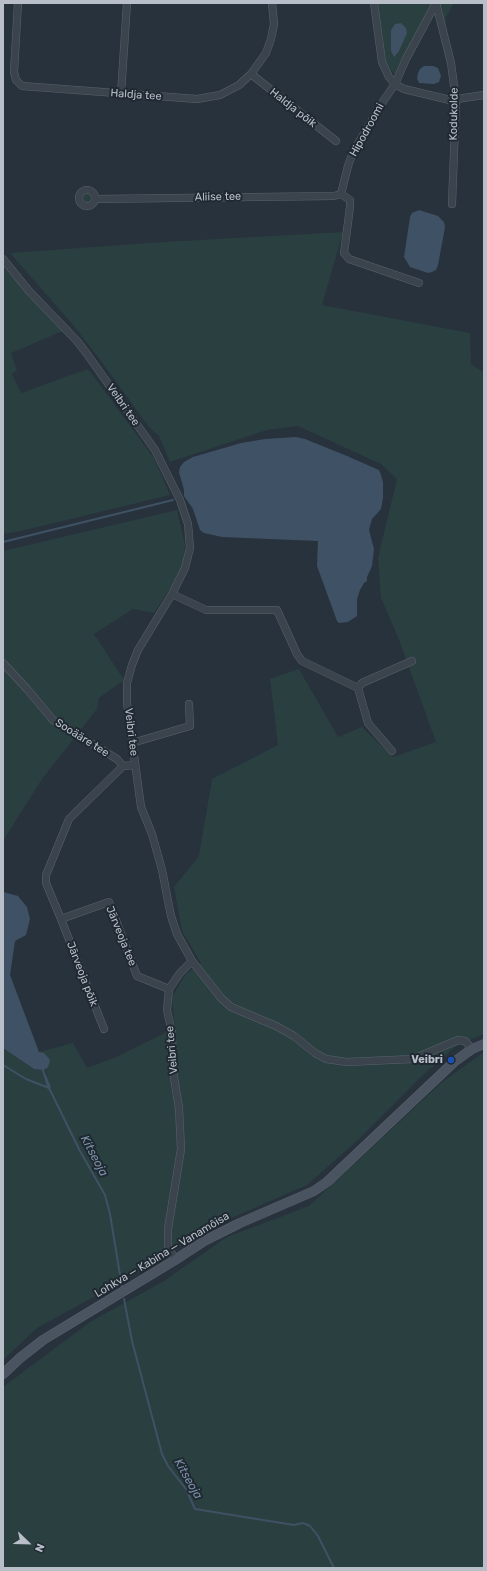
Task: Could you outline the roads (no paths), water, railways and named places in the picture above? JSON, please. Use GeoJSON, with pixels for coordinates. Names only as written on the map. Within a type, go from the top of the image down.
{"type":"FeatureCollection","features":[{"type":"Feature","properties":{"kind":"street","name":"Haldja tee"},"geometry":{"type":"LineString","coordinates":[[18,3],[14,72],[16,80],[20,85],[30,87],[197,99],[212,97],[231,90],[251,74],[266,53],[271,39],[274,24],[272,3]]}},
{"type":"Feature","properties":{"kind":"street"},"geometry":{"type":"LineString","coordinates":[[121,94],[127,3]]}},
{"type":"Feature","properties":{"kind":"street"},"geometry":{"type":"LineString","coordinates":[[374,3],[382,62],[389,77],[395,84],[404,89],[450,100],[484,95]]}},
{"type":"Feature","properties":{"kind":"street","name":"Hipodroomi"},"geometry":{"type":"LineString","coordinates":[[340,194],[353,152],[395,84],[406,59],[436,3]]}},
{"type":"Feature","properties":{"kind":"street","name":"Kodukolde"},"geometry":{"type":"LineString","coordinates":[[436,3],[452,62],[456,100],[452,204]]}},
{"type":"Feature","properties":{"kind":"street","name":"Haldja põik"},"geometry":{"type":"LineString","coordinates":[[251,74],[336,141]]}},
{"type":"Feature","properties":{"kind":"street"},"geometry":{"type":"LineString","coordinates":[[340,194],[350,200],[344,253],[349,259],[419,283]]}},
{"type":"Feature","properties":{"kind":"street","name":"Aliise tee"},"geometry":{"type":"LineString","coordinates":[[94,199],[334,196],[340,194]]}},
{"type":"Feature","properties":{"kind":"street","name":"Veibri tee"},"geometry":{"type":"LineString","coordinates":[[3,259],[29,290],[77,341],[155,450],[180,500],[188,524],[190,548],[188,558],[172,594],[147,634],[132,665],[127,683],[127,703],[141,807],[152,834],[162,870],[171,916],[177,934],[192,961],[221,998],[231,1007],[276,1026],[294,1036],[315,1053],[326,1058],[347,1062],[413,1059],[458,1040],[465,1041],[472,1050]]}},
{"type":"Feature","properties":{"kind":"street"},"geometry":{"type":"LineString","coordinates":[[172,594],[206,610],[277,610],[302,662],[358,688],[368,722],[392,751]]}},
{"type":"Feature","properties":{"kind":"street"},"geometry":{"type":"LineString","coordinates":[[358,688],[362,683],[412,661]]}},
{"type":"Feature","properties":{"kind":"street","name":"Sooääre tee"},"geometry":{"type":"LineString","coordinates":[[3,663],[27,688],[53,720],[117,759],[123,766]]}},
{"type":"Feature","properties":{"kind":"street"},"geometry":{"type":"LineString","coordinates":[[132,743],[190,726],[189,704]]}},
{"type":"Feature","properties":{"kind":"street"},"geometry":{"type":"LineString","coordinates":[[61,919],[46,882],[46,875],[66,825],[76,811],[123,766],[135,765]]}},
{"type":"Feature","properties":{"kind":"street","name":"Järveoja tee"},"geometry":{"type":"LineString","coordinates":[[61,919],[109,902],[137,976],[169,989]]}},
{"type":"Feature","properties":{"kind":"street","name":"Järveoja põik"},"geometry":{"type":"LineString","coordinates":[[61,919],[104,1029]]}},
{"type":"Feature","properties":{"kind":"street"},"geometry":{"type":"LineString","coordinates":[[169,989],[192,961]]}},
{"type":"Feature","properties":{"kind":"street","name":"Veibri tee"},"geometry":{"type":"LineString","coordinates":[[169,989],[168,1010],[172,1033],[173,1072],[180,1108],[181,1149],[168,1230],[168,1246],[175,1260]]}},
{"type":"Feature","properties":{"kind":"street","name":"Lohkva — Kabina — Vanamõisa"},"geometry":{"type":"LineString","coordinates":[[3,1374],[43,1340],[204,1241],[226,1229],[302,1196],[321,1186],[444,1070],[461,1056],[484,1044]]}},
{"type":"Feature","properties":{"kind":"water"},"geometry":{"type":"Polygon","coordinates":[[[401,23],[406,28],[407,33],[399,51],[394,57],[391,51],[391,30],[395,24],[401,23]]]}},
{"type":"Feature","properties":{"kind":"water"},"geometry":{"type":"Polygon","coordinates":[[[424,66],[433,66],[438,68],[441,76],[439,82],[434,84],[419,83],[417,78],[418,73],[424,66]]]}},
{"type":"Feature","properties":{"kind":"water"},"geometry":{"type":"Polygon","coordinates":[[[419,210],[438,216],[444,222],[445,227],[438,265],[436,270],[428,273],[410,267],[404,257],[410,217],[412,213],[419,210]]]}},
{"type":"Feature","properties":{"kind":"water"},"geometry":{"type":"Polygon","coordinates":[[[296,437],[305,439],[379,470],[383,482],[381,509],[372,519],[369,530],[374,549],[372,566],[367,577],[367,581],[360,590],[357,599],[357,616],[348,622],[339,623],[337,621],[317,566],[318,541],[222,537],[204,533],[200,530],[193,509],[184,496],[184,490],[179,472],[180,467],[184,462],[193,457],[241,443],[265,439],[296,437]]]}},
{"type":"Feature","properties":{"kind":"water"},"geometry":{"type":"Polygon","coordinates":[[[3,892],[18,896],[27,907],[30,919],[26,935],[15,941],[10,975],[39,1052],[44,1053],[50,1060],[48,1067],[44,1070],[51,1087],[49,1088],[47,1087],[42,1070],[34,1069],[3,1048],[3,892]]]}},
{"type":"Feature","properties":{"kind":"waterway"},"geometry":{"type":"LineString","coordinates":[[3,542],[173,500]]}},
{"type":"Feature","properties":{"kind":"waterway","name":"Kitseoja"},"geometry":{"type":"LineString","coordinates":[[3,1065],[26,1079],[49,1088],[80,1151],[105,1195],[110,1214],[122,1287]]}},
{"type":"Feature","properties":{"kind":"waterway","name":"Kitseoja"},"geometry":{"type":"LineString","coordinates":[[124,1299],[132,1341],[162,1454],[168,1466],[186,1489],[195,1509],[294,1525],[303,1523],[310,1526],[318,1536],[334,1568]]}},
{"type":"Feature","properties":{"kind":"place","name":"Veibri"},"geometry":{"type":"Point","coordinates":[451,1060]}}]}
